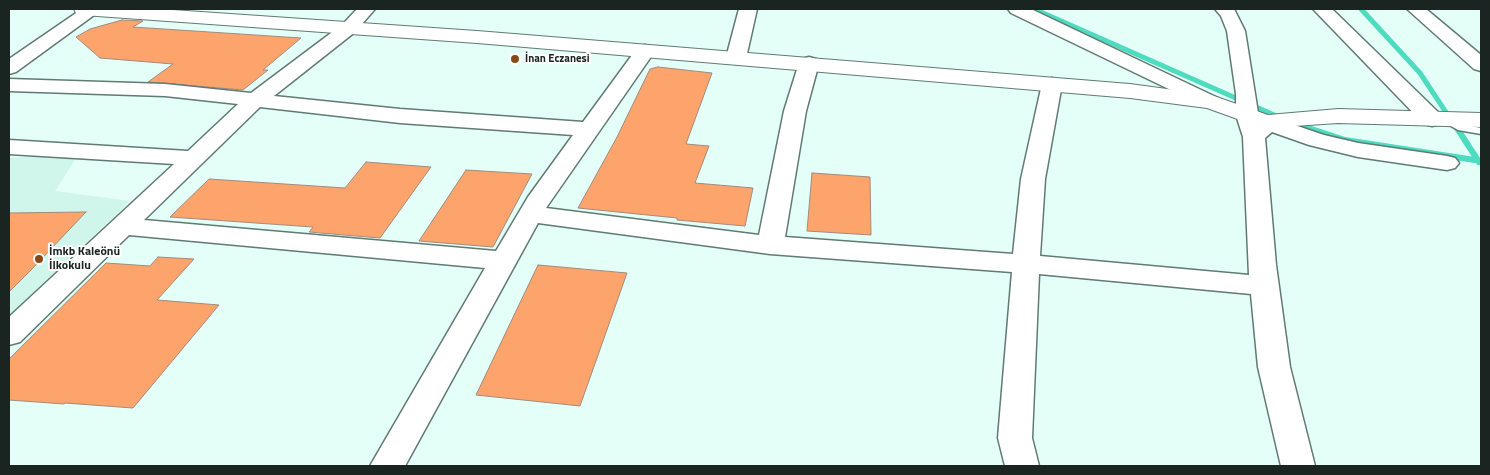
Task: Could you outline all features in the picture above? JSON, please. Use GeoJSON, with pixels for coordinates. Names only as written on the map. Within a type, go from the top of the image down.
{"type":"FeatureCollection","features":[{"type":"Feature","properties":{"kind":"street"},"geometry":{"type":"LineString","coordinates":[[9,68],[98,9],[809,63],[1052,84],[1211,102]]}},
{"type":"Feature","properties":{"kind":"street"},"geometry":{"type":"LineString","coordinates":[[9,334],[254,101],[349,28],[366,9]]}},
{"type":"Feature","properties":{"kind":"street"},"geometry":{"type":"LineString","coordinates":[[736,58],[748,9]]}},
{"type":"Feature","properties":{"kind":"street"},"geometry":{"type":"LineString","coordinates":[[1017,9],[1211,102],[1256,116],[1317,140],[1358,150],[1447,163]]}},
{"type":"Feature","properties":{"kind":"street"},"geometry":{"type":"LineString","coordinates":[[1224,9],[1229,14],[1236,31],[1256,116],[1265,286],[1274,366],[1298,466]]}},
{"type":"Feature","properties":{"kind":"street"},"geometry":{"type":"LineString","coordinates":[[1322,9],[1459,123]]}},
{"type":"Feature","properties":{"kind":"street"},"geometry":{"type":"LineString","coordinates":[[1416,9],[1481,65]]}},
{"type":"Feature","properties":{"kind":"street"},"geometry":{"type":"LineString","coordinates":[[387,466],[540,197],[645,51]]}},
{"type":"Feature","properties":{"kind":"street"},"geometry":{"type":"LineString","coordinates":[[770,245],[795,111],[809,63]]}},
{"type":"Feature","properties":{"kind":"street"},"geometry":{"type":"LineString","coordinates":[[1022,466],[1015,438],[1026,264],[1033,180],[1052,84]]}},
{"type":"Feature","properties":{"kind":"street"},"geometry":{"type":"LineString","coordinates":[[9,86],[45,85],[165,90],[400,116],[589,129]]}},
{"type":"Feature","properties":{"kind":"street"},"geometry":{"type":"LineString","coordinates":[[1256,116],[1307,118],[1338,116],[1459,123]]}},
{"type":"Feature","properties":{"kind":"street"},"geometry":{"type":"LineString","coordinates":[[9,147],[194,158]]}},
{"type":"Feature","properties":{"kind":"street"},"geometry":{"type":"LineString","coordinates":[[531,214],[770,245],[1026,264],[1265,286]]}},
{"type":"Feature","properties":{"kind":"street"},"geometry":{"type":"LineString","coordinates":[[122,226],[504,261]]}},
{"type":"Feature","properties":{"kind":"shaded area","name":"İmkb Kaleönü İlkokulu"},"geometry":{"type":"Polygon","coordinates":[[[78,155],[55,191],[130,201],[9,316],[9,158],[78,155]]]}},
{"type":"Feature","properties":{"kind":"building"},"geometry":{"type":"Polygon","coordinates":[[[122,20],[143,21],[133,27],[301,38],[263,70],[268,70],[243,90],[148,82],[173,64],[100,58],[76,37],[90,29],[122,20]]]}},
{"type":"Feature","properties":{"kind":"building"},"geometry":{"type":"Polygon","coordinates":[[[658,67],[712,73],[686,144],[709,146],[695,183],[753,188],[745,226],[578,208],[617,137],[650,69],[658,67]]]}},
{"type":"Feature","properties":{"kind":"building"},"geometry":{"type":"Polygon","coordinates":[[[366,162],[431,167],[380,238],[309,232],[313,227],[170,217],[209,179],[345,188],[366,162]]]}},
{"type":"Feature","properties":{"kind":"building"},"geometry":{"type":"Polygon","coordinates":[[[466,170],[532,174],[493,247],[419,241],[466,170]]]}},
{"type":"Feature","properties":{"kind":"building"},"geometry":{"type":"Polygon","coordinates":[[[812,173],[870,177],[871,235],[807,231],[812,173]]]}},
{"type":"Feature","properties":{"kind":"building"},"geometry":{"type":"Polygon","coordinates":[[[86,212],[31,270],[9,292],[9,213],[86,212]]]}},
{"type":"Feature","properties":{"kind":"building"},"geometry":{"type":"Polygon","coordinates":[[[158,257],[194,259],[157,300],[219,305],[133,408],[9,400],[9,359],[106,263],[150,266],[158,257]]]}},
{"type":"Feature","properties":{"kind":"building"},"geometry":{"type":"Polygon","coordinates":[[[538,265],[627,273],[580,406],[476,395],[538,265]]]}},
{"type":"Feature","properties":{"kind":"waterway"},"geometry":{"type":"LineString","coordinates":[[1034,9],[1281,118]]}},
{"type":"Feature","properties":{"kind":"waterway"},"geometry":{"type":"LineString","coordinates":[[1361,9],[1420,73],[1453,123]]}},
{"type":"Feature","properties":{"kind":"waterway"},"geometry":{"type":"LineString","coordinates":[[1453,122],[1478,161]]}},
{"type":"Feature","properties":{"kind":"waterway"},"geometry":{"type":"LineString","coordinates":[[1293,123],[1345,140],[1478,161]]}},
{"type":"Feature","properties":{"kind":"place","name":"İnan Eczanesi"},"geometry":{"type":"Point","coordinates":[515,59]}},
{"type":"Feature","properties":{"kind":"place","name":"İmkb Kaleönü İlkokulu"},"geometry":{"type":"Point","coordinates":[39,259]}}]}
